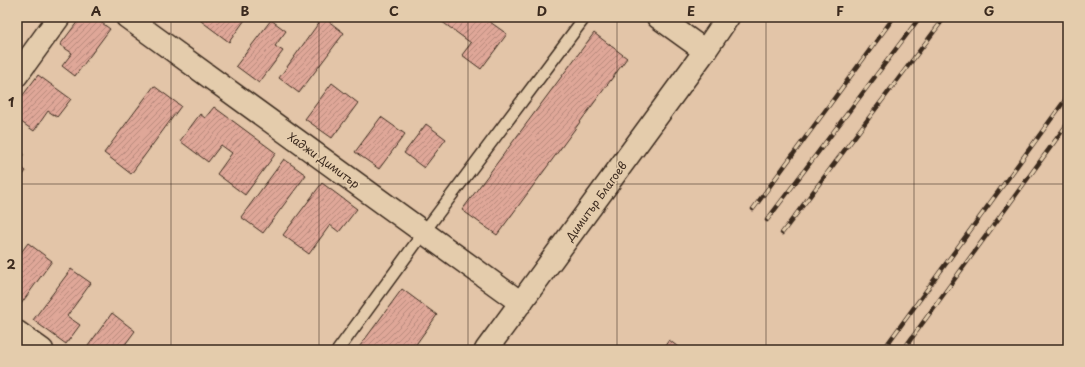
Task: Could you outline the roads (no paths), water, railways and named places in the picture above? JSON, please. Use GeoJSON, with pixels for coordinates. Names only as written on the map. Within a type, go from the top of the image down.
{"type":"FeatureCollection","features":[{"type":"Feature","properties":{"kind":"street"},"geometry":{"type":"LineString","coordinates":[[17,75],[59,17]]}},
{"type":"Feature","properties":{"kind":"street","name":"Хаджи Димитър"},"geometry":{"type":"LineString","coordinates":[[127,17],[521,303]]}},
{"type":"Feature","properties":{"kind":"street"},"geometry":{"type":"LineString","coordinates":[[658,17],[705,51]]}},
{"type":"Feature","properties":{"kind":"street","name":"Димитър Благоев"},"geometry":{"type":"LineString","coordinates":[[486,350],[705,51],[728,17]]}},
{"type":"Feature","properties":{"kind":"street"},"geometry":{"type":"LineString","coordinates":[[17,332],[42,350]]}},
{"type":"Feature","properties":{"kind":"lane"},"geometry":{"type":"LineString","coordinates":[[338,350],[424,232],[585,17]]}},
{"type":"Feature","properties":{"kind":"railway"},"geometry":{"type":"LineString","coordinates":[[753,209],[894,17]]}},
{"type":"Feature","properties":{"kind":"railway"},"geometry":{"type":"LineString","coordinates":[[767,220],[920,17]]}},
{"type":"Feature","properties":{"kind":"railway"},"geometry":{"type":"LineString","coordinates":[[782,233],[945,17]]}},
{"type":"Feature","properties":{"kind":"railway"},"geometry":{"type":"LineString","coordinates":[[883,350],[1068,96]]}},
{"type":"Feature","properties":{"kind":"railway"},"geometry":{"type":"LineString","coordinates":[[903,350],[1068,123]]}}]}
